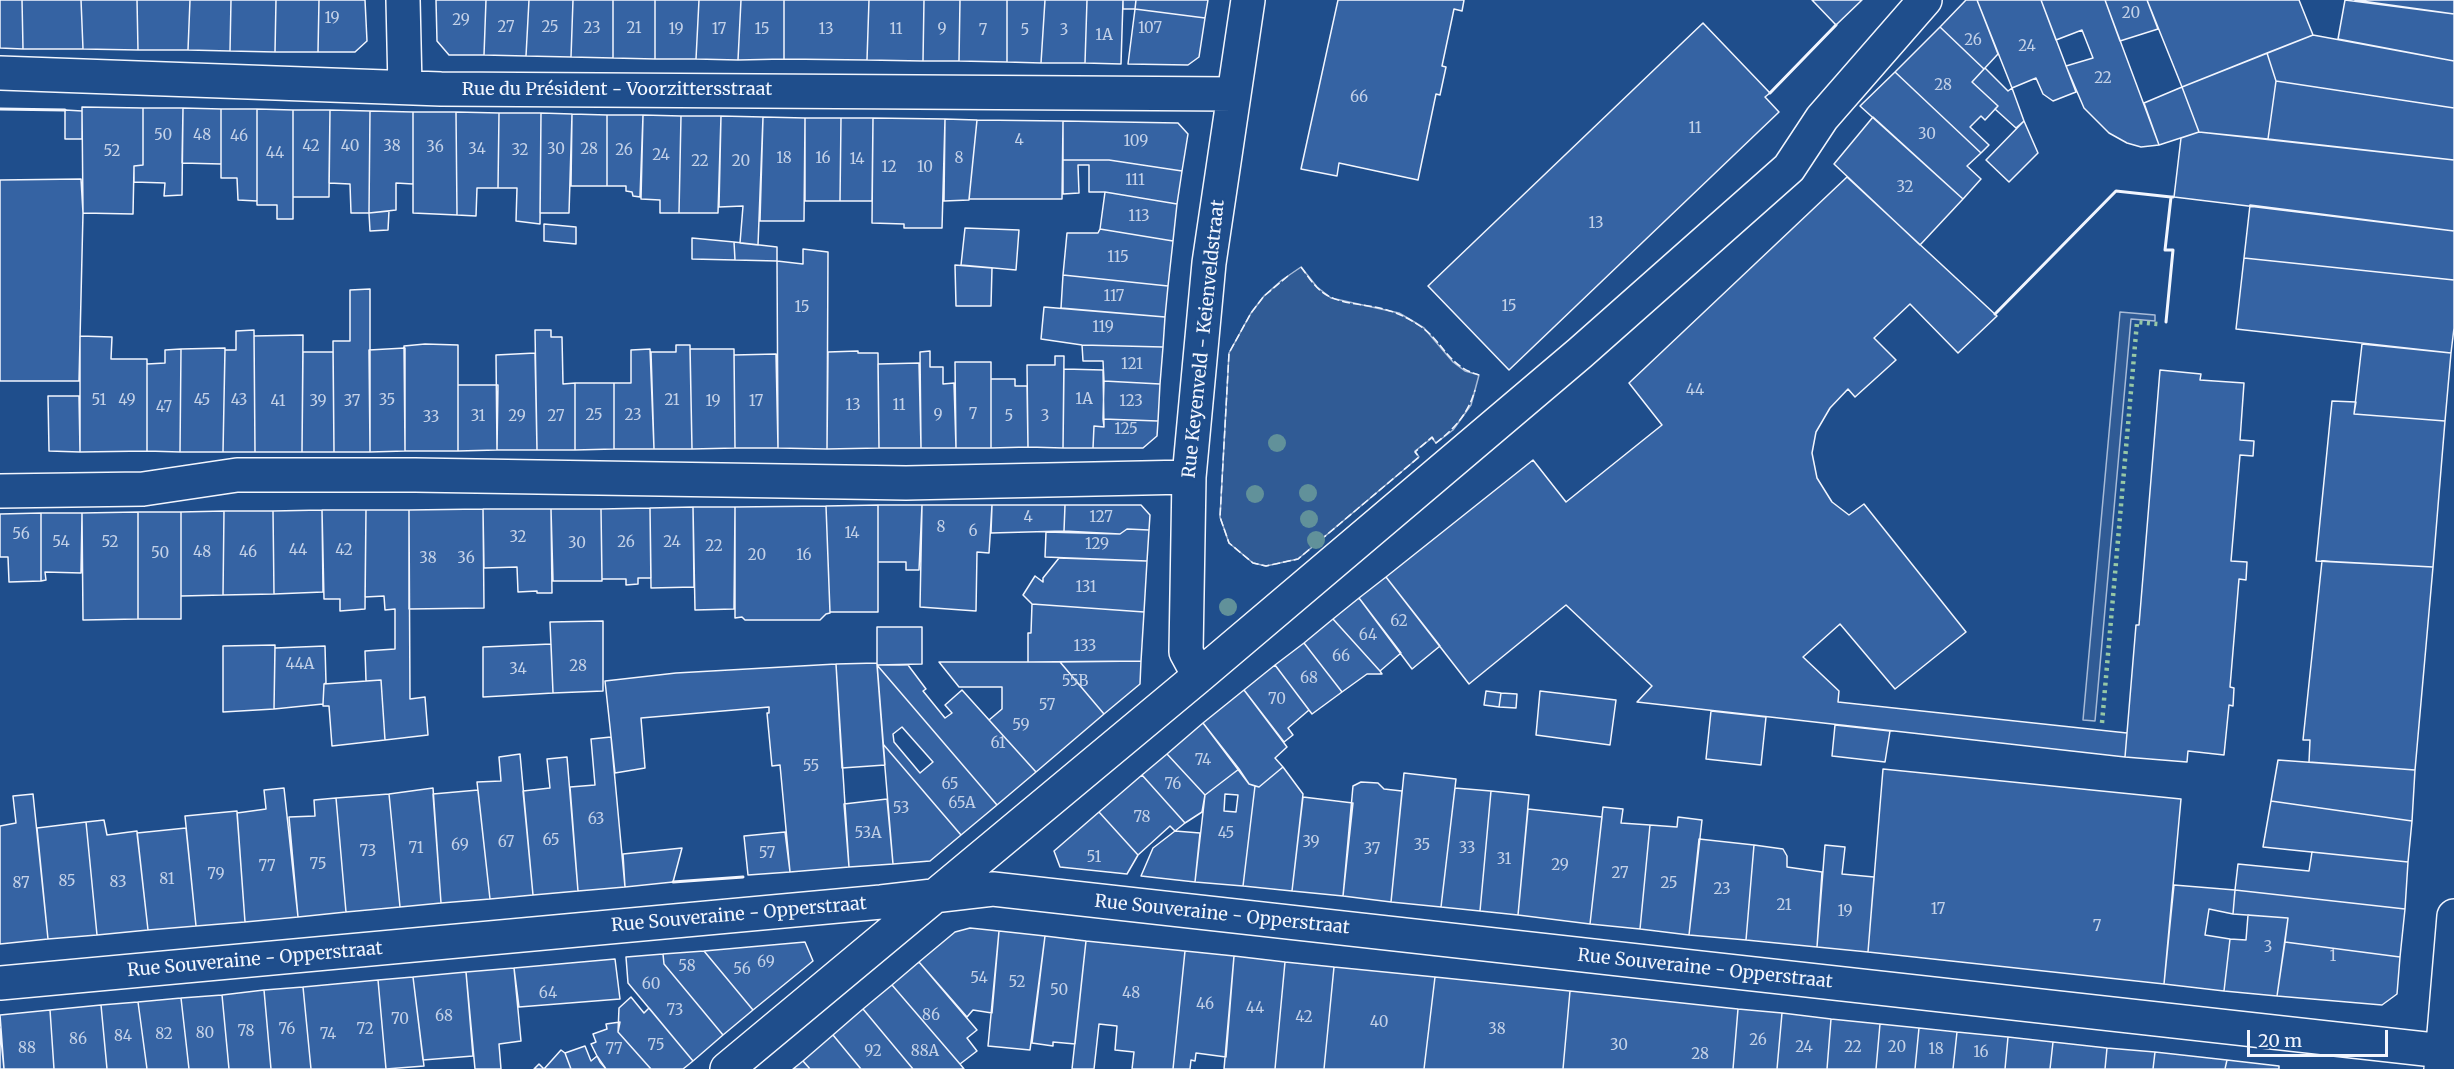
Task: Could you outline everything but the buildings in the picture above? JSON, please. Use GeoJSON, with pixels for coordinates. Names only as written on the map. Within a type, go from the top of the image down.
{"type":"FeatureCollection","features":[{"type":"Feature","properties":{"kind":"street"},"geometry":{"type":"LineString","coordinates":[[403,0],[405,87]]}},
{"type":"Feature","properties":{"kind":"street","name":"Rue Keyenveld - Keienveldstraat"},"geometry":{"type":"LineString","coordinates":[[1199,676],[1186,652],[1189,477],[1209,263],[1248,0]]}},
{"type":"Feature","properties":{"kind":"street"},"geometry":{"type":"LineString","coordinates":[[727,1069],[1199,676],[1580,353],[1789,168],[1822,118],[1925,0]]}},
{"type":"Feature","properties":{"kind":"street","name":"Rue du Président - Voorzittersstraat"},"geometry":{"type":"LineString","coordinates":[[0,74],[363,88],[1234,94]]}},
{"type":"Feature","properties":{"kind":"street"},"geometry":{"type":"LineString","coordinates":[[0,491],[143,489],[237,475],[415,475],[906,483],[1189,477]]}},
{"type":"Feature","properties":{"kind":"street","name":"Rue Souveraine - Opperstraat"},"geometry":{"type":"LineString","coordinates":[[0,983],[933,897],[993,889],[2442,1060]]}},
{"type":"Feature","properties":{"kind":"street"},"geometry":{"type":"LineString","coordinates":[[2442,1060],[2454,916]]}},
{"type":"Feature","properties":{"kind":"shaded area"},"geometry":{"type":"Polygon","coordinates":[[[1301,267],[1317,287],[1331,298],[1399,313],[1411,320],[1424,328],[1453,362],[1465,371],[1479,375],[1471,405],[1453,430],[1436,443],[1432,438],[1415,451],[1419,457],[1298,559],[1266,566],[1253,563],[1229,543],[1220,517],[1229,353],[1251,313],[1264,296],[1301,267]]]}},
{"type":"Feature","properties":{"kind":"shaded area"},"geometry":{"type":"Polygon","coordinates":[[[2120,312],[2155,315],[2155,321],[2131,319],[2095,721],[2083,720],[2120,312]]]}},
{"type":"Feature","properties":{"kind":"hedge"},"geometry":{"type":"LineString","coordinates":[[2102,723],[2137,322],[2158,324]]}},
{"type":"Feature","properties":{"kind":"fence"},"geometry":{"type":"LineString","coordinates":[[1301,267],[1318,289],[1330,297],[1387,310],[1414,322],[1428,332],[1460,366],[1479,375]]}},
{"type":"Feature","properties":{"kind":"fence"},"geometry":{"type":"LineString","coordinates":[[1288,276],[1264,296],[1251,313],[1229,353],[1220,517],[1229,543],[1253,563],[1266,566],[1298,559],[1419,457],[1415,452],[1432,437],[1436,443],[1449,432],[1465,413],[1475,390]]}},
{"type":"Feature","properties":{"kind":"wall"},"geometry":{"type":"LineString","coordinates":[[1770,93],[1836,25]]}},
{"type":"Feature","properties":{"kind":"wall"},"geometry":{"type":"LineString","coordinates":[[0,109],[65,110]]}},
{"type":"Feature","properties":{"kind":"wall"},"geometry":{"type":"LineString","coordinates":[[1995,314],[2116,191],[2171,197]]}},
{"type":"Feature","properties":{"kind":"wall"},"geometry":{"type":"LineString","coordinates":[[2166,322],[2173,250],[2165,250],[2171,197],[2173,197]]}},
{"type":"Feature","properties":{"kind":"wall"},"geometry":{"type":"LineString","coordinates":[[673,882],[743,877]]}}]}
